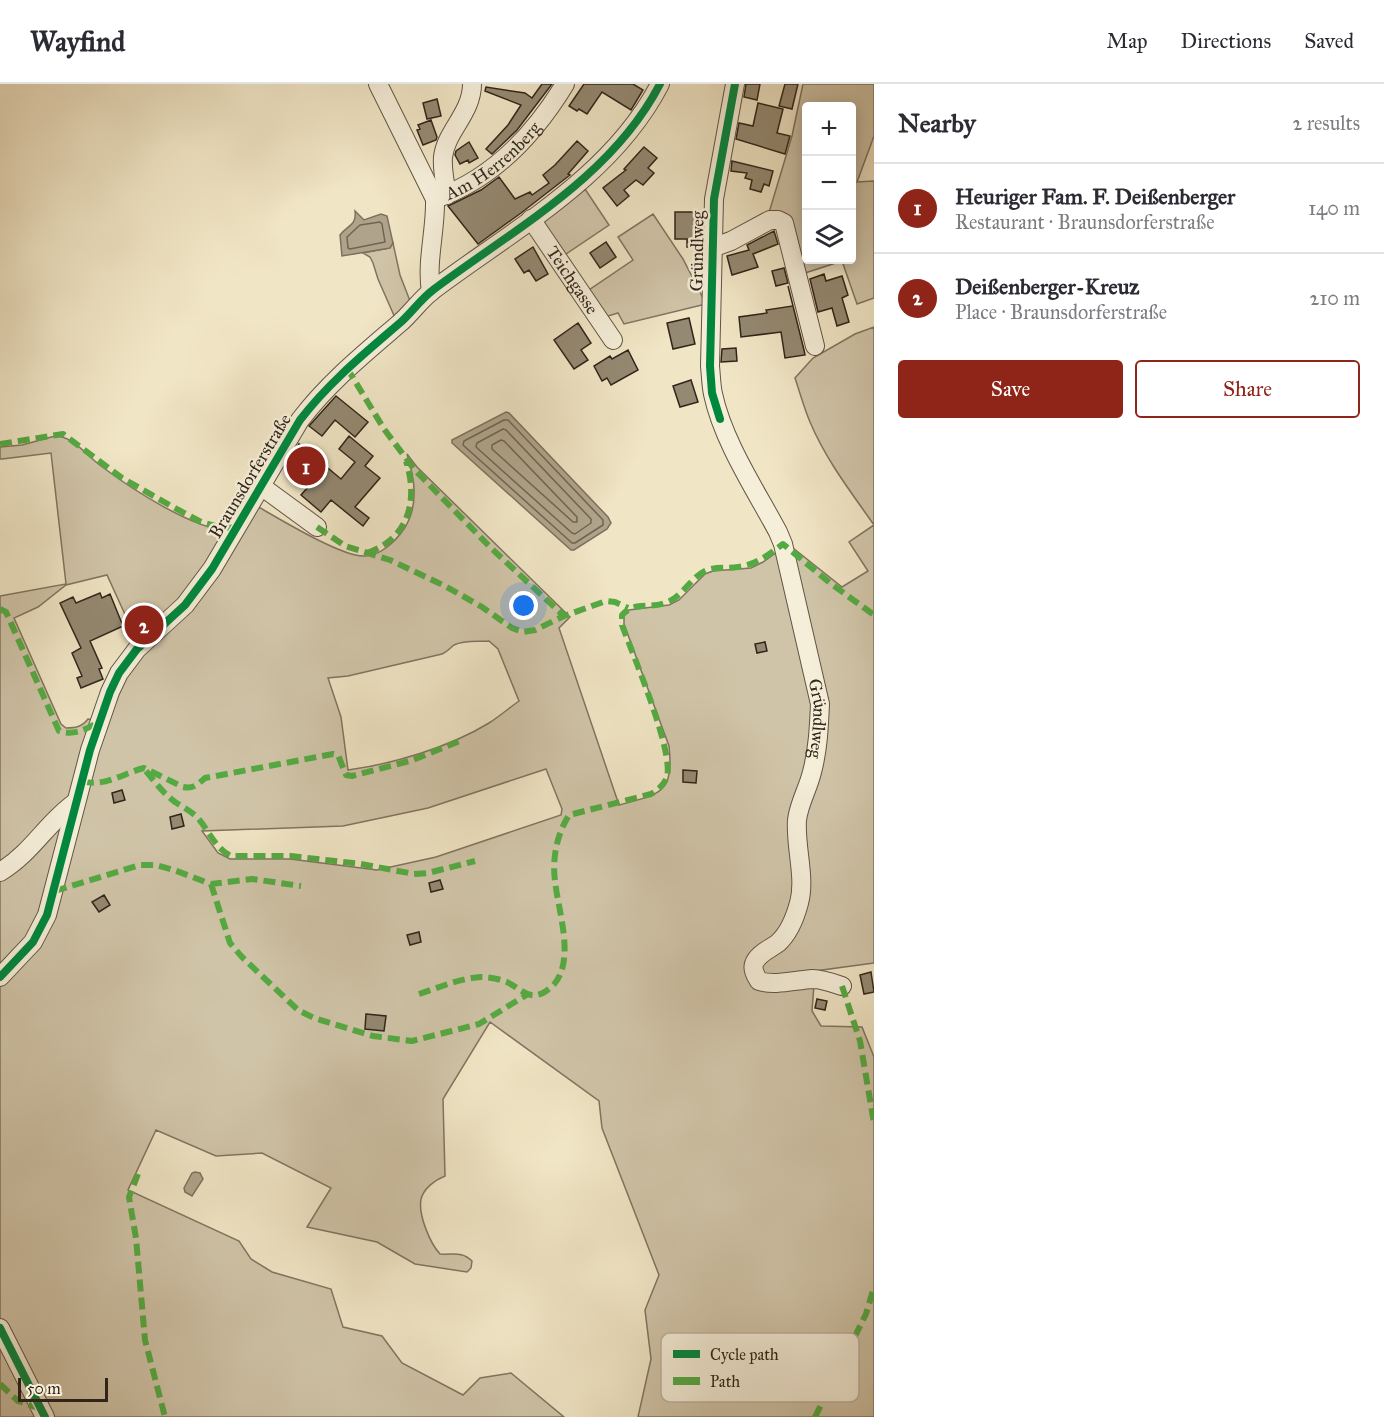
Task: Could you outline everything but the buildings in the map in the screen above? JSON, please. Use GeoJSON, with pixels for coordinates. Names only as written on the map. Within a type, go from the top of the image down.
{"type":"FeatureCollection","features":[{"type":"Feature","properties":{"kind":"street"},"geometry":{"type":"LineString","coordinates":[[378,84],[441,197]]}},
{"type":"Feature","properties":{"kind":"street"},"geometry":{"type":"LineString","coordinates":[[431,292],[428,276],[436,214],[441,197],[443,156],[469,104],[472,84]]}},
{"type":"Feature","properties":{"kind":"street","name":"Am Herrenberg"},"geometry":{"type":"LineString","coordinates":[[441,197],[479,178],[512,152],[534,129],[565,84]]}},
{"type":"Feature","properties":{"kind":"street","name":"Braunsdorferstraße"},"geometry":{"type":"LineString","coordinates":[[0,977],[33,942],[41,929],[55,891],[76,802],[100,721],[119,673],[137,649],[185,605],[212,569],[300,420],[313,403],[351,364],[402,321],[431,292],[579,183],[638,122],[660,84]]}},
{"type":"Feature","properties":{"kind":"street","name":"Gründlweg"},"geometry":{"type":"LineString","coordinates":[[735,84],[715,191],[710,366],[712,393],[729,440],[783,544],[820,704],[819,731],[812,772],[798,817],[796,840],[801,887],[800,902],[791,927],[779,942],[763,953],[754,963],[753,971],[759,981],[769,984],[817,979],[842,986]]}},
{"type":"Feature","properties":{"kind":"street","name":"Teichgasse"},"geometry":{"type":"LineString","coordinates":[[531,219],[613,340]]}},
{"type":"Feature","properties":{"kind":"street"},"geometry":{"type":"LineString","coordinates":[[712,248],[731,241],[770,220],[784,223],[815,346]]}},
{"type":"Feature","properties":{"kind":"street"},"geometry":{"type":"LineString","coordinates":[[261,486],[317,527]]}},
{"type":"Feature","properties":{"kind":"street"},"geometry":{"type":"LineString","coordinates":[[0,872],[33,847],[62,812],[76,802]]}},
{"type":"Feature","properties":{"kind":"street"},"geometry":{"type":"LineString","coordinates":[[0,1328],[45,1417]]}},
{"type":"Feature","properties":{"kind":"shaded area"},"geometry":{"type":"Polygon","coordinates":[[[803,84],[874,84],[874,136],[857,182],[874,181],[874,298],[857,304],[843,264],[856,264],[856,102],[802,102],[802,264],[833,264],[802,274],[790,225],[768,216],[792,136],[803,84]]]}},
{"type":"Feature","properties":{"kind":"shaded area"},"geometry":{"type":"Polygon","coordinates":[[[585,189],[609,225],[563,256],[542,225],[543,220],[585,189]]]}},
{"type":"Feature","properties":{"kind":"shaded area"},"geometry":{"type":"Polygon","coordinates":[[[653,214],[683,259],[706,304],[624,324],[618,313],[605,317],[586,292],[633,260],[618,237],[653,214]]]}},
{"type":"Feature","properties":{"kind":"shaded area"},"geometry":{"type":"Polygon","coordinates":[[[393,243],[400,275],[412,306],[396,320],[373,263],[370,257],[363,253],[389,248],[393,243]]]}},
{"type":"Feature","properties":{"kind":"shaded area"},"geometry":{"type":"Polygon","coordinates":[[[874,327],[874,525],[839,475],[816,436],[795,378],[813,358],[855,334],[874,327]]]}},
{"type":"Feature","properties":{"kind":"shaded area"},"geometry":{"type":"Polygon","coordinates":[[[55,436],[68,439],[114,476],[162,506],[197,523],[230,532],[208,567],[138,643],[107,575],[66,585],[38,607],[14,618],[61,724],[66,728],[72,728],[88,719],[96,720],[72,797],[0,867],[0,596],[66,584],[51,453],[0,459],[0,447],[22,445],[55,436]]]}},
{"type":"Feature","properties":{"kind":"shaded area"},"geometry":{"type":"Polygon","coordinates":[[[407,454],[417,467],[570,617],[559,628],[619,805],[645,798],[661,789],[669,774],[670,762],[669,746],[624,624],[624,616],[629,610],[669,605],[679,600],[705,574],[713,571],[751,568],[780,550],[793,548],[842,587],[868,571],[849,542],[874,525],[874,963],[815,971],[812,1011],[821,1026],[862,1027],[874,1057],[874,1417],[638,1417],[651,1359],[645,1310],[659,1275],[602,1128],[599,1101],[490,1022],[443,1099],[445,1176],[430,1185],[421,1199],[423,1221],[436,1249],[440,1254],[457,1254],[468,1258],[472,1261],[471,1268],[467,1272],[415,1264],[377,1242],[307,1227],[331,1188],[262,1153],[216,1156],[156,1130],[128,1190],[239,1241],[251,1259],[272,1272],[331,1289],[343,1327],[382,1336],[402,1363],[463,1395],[480,1378],[511,1373],[564,1417],[0,1417],[0,877],[15,868],[36,849],[67,814],[69,817],[43,913],[37,927],[16,954],[23,959],[45,931],[59,892],[80,802],[113,693],[123,675],[144,648],[189,608],[215,572],[255,505],[340,550],[369,556],[391,544],[404,529],[414,502],[414,483],[407,454]],[[489,641],[462,642],[442,654],[348,676],[328,678],[341,717],[348,770],[384,764],[457,740],[489,723],[519,701],[498,649],[489,641]],[[546,769],[428,808],[343,826],[202,831],[218,853],[230,859],[290,859],[377,870],[436,857],[561,815],[562,809],[546,769]]]}},
{"type":"Feature","properties":{"kind":"water"},"geometry":{"type":"Polygon","coordinates":[[[355,211],[364,220],[381,214],[387,216],[393,243],[390,248],[342,256],[340,235],[355,219],[355,211]]]}},
{"type":"Feature","properties":{"kind":"water"},"geometry":{"type":"Polygon","coordinates":[[[506,412],[608,517],[611,523],[607,529],[571,550],[452,443],[452,440],[506,412]]]}},
{"type":"Feature","properties":{"kind":"water"},"geometry":{"type":"Polygon","coordinates":[[[192,1173],[200,1173],[203,1179],[192,1196],[185,1192],[184,1188],[192,1173]]]}},
{"type":"Feature","properties":{"kind":"marked path"},"geometry":{"type":"LineString","coordinates":[[347,368],[384,429],[414,469],[491,548],[564,616]]}},
{"type":"Feature","properties":{"kind":"marked path"},"geometry":{"type":"LineString","coordinates":[[0,444],[63,434],[122,478],[201,522],[223,528],[237,527]]}},
{"type":"Feature","properties":{"kind":"marked path"},"geometry":{"type":"LineString","coordinates":[[367,553],[381,547],[392,538],[407,517],[411,490],[406,461]]}},
{"type":"Feature","properties":{"kind":"marked path"},"geometry":{"type":"LineString","coordinates":[[317,527],[345,546],[390,560],[445,586],[482,607],[512,628],[523,632],[535,630],[564,616],[606,601],[628,608]]}},
{"type":"Feature","properties":{"kind":"marked path"},"geometry":{"type":"LineString","coordinates":[[419,994],[457,981],[481,977],[504,981],[532,995],[541,994],[551,987],[561,973],[564,961],[564,934],[554,864],[556,846],[565,822],[569,815],[651,794],[666,780],[668,764],[659,725],[622,625],[622,615],[632,608],[665,603],[677,597],[699,574],[705,571],[751,564],[783,544],[830,583],[874,615]]}},
{"type":"Feature","properties":{"kind":"marked path"},"geometry":{"type":"LineString","coordinates":[[0,609],[6,612],[59,731],[76,732],[100,721]]}},
{"type":"Feature","properties":{"kind":"marked path"},"geometry":{"type":"LineString","coordinates":[[82,781],[98,783],[144,768],[183,787],[192,787],[205,778],[333,754],[338,755],[346,775],[352,776],[413,760],[460,741]]}},
{"type":"Feature","properties":{"kind":"marked path"},"geometry":{"type":"LineString","coordinates":[[146,771],[171,799],[198,818],[216,844],[231,856],[291,856],[361,864],[414,874],[428,873],[475,861]]}},
{"type":"Feature","properties":{"kind":"marked path"},"geometry":{"type":"LineString","coordinates":[[55,891],[140,865],[156,865],[211,884],[252,879],[301,886]]}},
{"type":"Feature","properties":{"kind":"marked path"},"geometry":{"type":"LineString","coordinates":[[211,884],[230,943],[298,1010],[314,1018],[373,1036],[412,1041],[479,1024],[528,994]]}},
{"type":"Feature","properties":{"kind":"marked path"},"geometry":{"type":"LineString","coordinates":[[842,986],[860,1041],[874,1123]]}},
{"type":"Feature","properties":{"kind":"marked path"},"geometry":{"type":"LineString","coordinates":[[138,1174],[129,1197],[136,1238],[145,1340],[165,1417]]}},
{"type":"Feature","properties":{"kind":"marked path"},"geometry":{"type":"LineString","coordinates":[[857,1333],[866,1314],[874,1287]]}},
{"type":"Feature","properties":{"kind":"marked path"},"geometry":{"type":"LineString","coordinates":[[0,1384],[18,1401],[41,1409]]}},
{"type":"Feature","properties":{"kind":"marked path"},"geometry":{"type":"LineString","coordinates":[[815,1417],[822,1402]]}},
{"type":"Feature","properties":{"kind":"cycle path"},"geometry":{"type":"LineString","coordinates":[[0,977],[33,942],[47,915],[90,750],[119,673],[137,649],[185,605],[212,569],[300,420],[335,380],[429,294],[528,223],[588,174],[616,147],[640,117],[660,84]]}},
{"type":"Feature","properties":{"kind":"cycle path"},"geometry":{"type":"LineString","coordinates":[[720,419],[712,393],[710,366],[714,199],[735,84]]}},
{"type":"Feature","properties":{"kind":"cycle path"},"geometry":{"type":"LineString","coordinates":[[0,1328],[45,1417]]}},
{"type":"Feature","properties":{"kind":"place","name":"Heuriger Fam. F. Deißenberger"},"geometry":{"type":"Point","coordinates":[306,466]}},
{"type":"Feature","properties":{"kind":"place","name":"Deißenberger-Kreuz"},"geometry":{"type":"Point","coordinates":[144,625]}}]}
